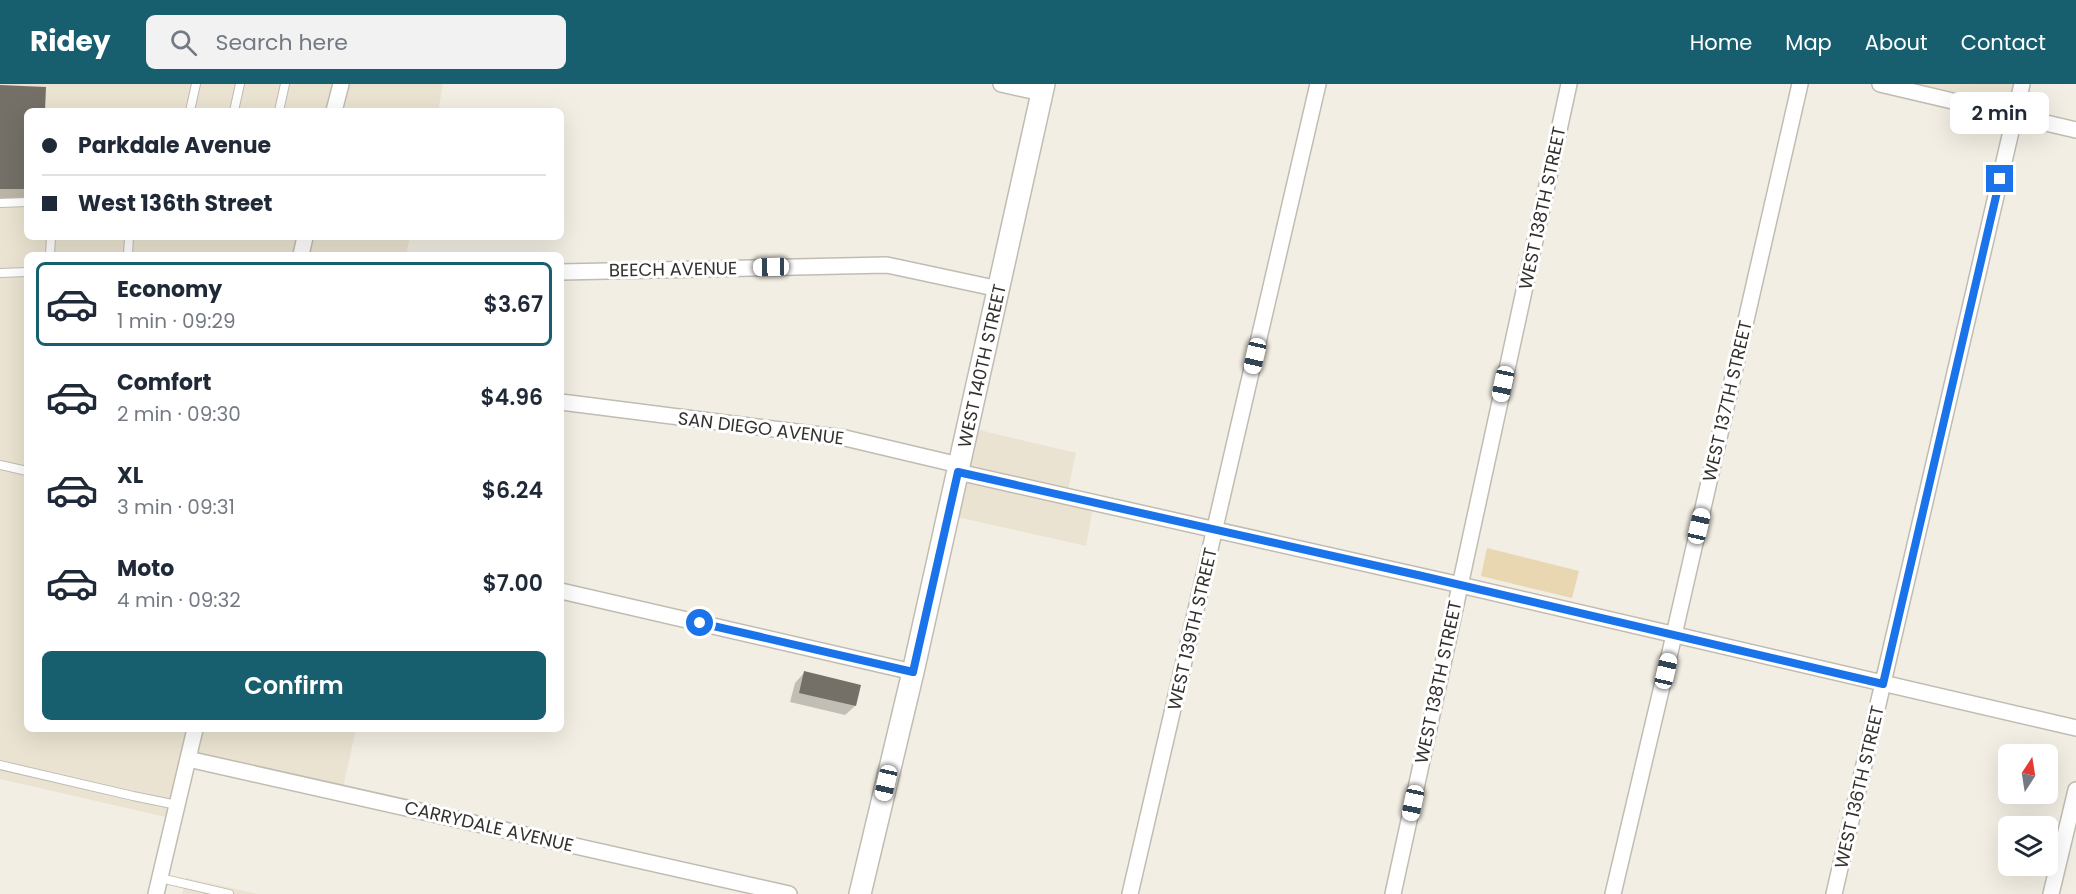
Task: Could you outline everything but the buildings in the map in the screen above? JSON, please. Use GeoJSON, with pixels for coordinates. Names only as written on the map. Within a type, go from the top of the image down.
{"type":"FeatureCollection","features":[{"type":"Feature","properties":{"kind":"street"},"geometry":{"type":"LineString","coordinates":[[335,108],[341,84]]}},
{"type":"Feature","properties":{"kind":"street"},"geometry":{"type":"LineString","coordinates":[[1000,84],[1043,88]]}},
{"type":"Feature","properties":{"kind":"street","name":"WEST 139TH STREET"},"geometry":{"type":"LineString","coordinates":[[1130,894],[1318,84]]}},
{"type":"Feature","properties":{"kind":"street","name":"WEST 138TH STREET"},"geometry":{"type":"LineString","coordinates":[[1393,894],[1569,84]]}},
{"type":"Feature","properties":{"kind":"street","name":"WEST 137TH STREET"},"geometry":{"type":"LineString","coordinates":[[1613,894],[1800,84]]}},
{"type":"Feature","properties":{"kind":"street"},"geometry":{"type":"LineString","coordinates":[[1880,84],[2076,130]]}},
{"type":"Feature","properties":{"kind":"street","name":"WEST 136TH STREET"},"geometry":{"type":"LineString","coordinates":[[1834,894],[2022,84]]}},
{"type":"Feature","properties":{"kind":"street","name":"WEST 140TH STREET"},"geometry":{"type":"LineString","coordinates":[[860,894],[913,672],[1043,88]]}},
{"type":"Feature","properties":{"kind":"street","name":"BEECH AVENUE"},"geometry":{"type":"LineString","coordinates":[[564,272],[887,265],[999,289]]}},
{"type":"Feature","properties":{"kind":"street","name":"SAN DIEGO AVENUE"},"geometry":{"type":"LineString","coordinates":[[564,402],[845,438],[958,469],[1215,530],[2076,728]]}},
{"type":"Feature","properties":{"kind":"street"},"geometry":{"type":"LineString","coordinates":[[564,592],[913,672]]}},
{"type":"Feature","properties":{"kind":"street"},"geometry":{"type":"LineString","coordinates":[[156,894],[194,732]]}},
{"type":"Feature","properties":{"kind":"street","name":"CARRYDALE AVENUE"},"geometry":{"type":"LineString","coordinates":[[188,759],[789,894]]}},
{"type":"Feature","properties":{"kind":"street"},"geometry":{"type":"LineString","coordinates":[[2051,894],[2076,790]]}},
{"type":"Feature","properties":{"kind":"lane"},"geometry":{"type":"LineString","coordinates":[[191,108],[196,84]]}},
{"type":"Feature","properties":{"kind":"lane"},"geometry":{"type":"LineString","coordinates":[[235,108],[240,84]]}},
{"type":"Feature","properties":{"kind":"lane"},"geometry":{"type":"LineString","coordinates":[[280,108],[285,84]]}},
{"type":"Feature","properties":{"kind":"lane"},"geometry":{"type":"LineString","coordinates":[[0,203],[24,202]]}},
{"type":"Feature","properties":{"kind":"lane"},"geometry":{"type":"LineString","coordinates":[[0,273],[24,272]]}},
{"type":"Feature","properties":{"kind":"lane"},"geometry":{"type":"LineString","coordinates":[[0,465],[24,470]]}},
{"type":"Feature","properties":{"kind":"lane"},"geometry":{"type":"LineString","coordinates":[[0,765],[177,805]]}},
{"type":"Feature","properties":{"kind":"lane"},"geometry":{"type":"LineString","coordinates":[[160,878],[229,894]]}},
{"type":"Feature","properties":{"kind":"shaded area"},"geometry":{"type":"Polygon","coordinates":[[[0,84],[443,84],[439,108],[24,108],[24,240],[409,240],[407,252],[24,252],[24,732],[355,732],[343,788],[194,755],[179,820],[0,779],[0,84]]]}},
{"type":"Feature","properties":{"kind":"shaded area"},"geometry":{"type":"Polygon","coordinates":[[[1910,84],[2016,84],[2010,107],[1910,84]]]}},
{"type":"Feature","properties":{"kind":"shaded area"},"geometry":{"type":"Polygon","coordinates":[[[975,429],[1076,453],[1068,490],[1095,497],[1086,546],[957,517],[975,429]]]}},
{"type":"Feature","properties":{"kind":"shaded area"},"geometry":{"type":"Polygon","coordinates":[[[1487,548],[1579,571],[1572,598],[1481,576],[1487,548]]]}},
{"type":"Feature","properties":{"kind":"shaded area"},"geometry":{"type":"Polygon","coordinates":[[[186,878],[258,894],[182,894],[186,878]]]}},
{"type":"Feature","properties":{"kind":"route"},"geometry":{"type":"LineString","coordinates":[[700,623],[913,672],[958,472],[1422,576],[1883,684],[2000,179]]}}]}
